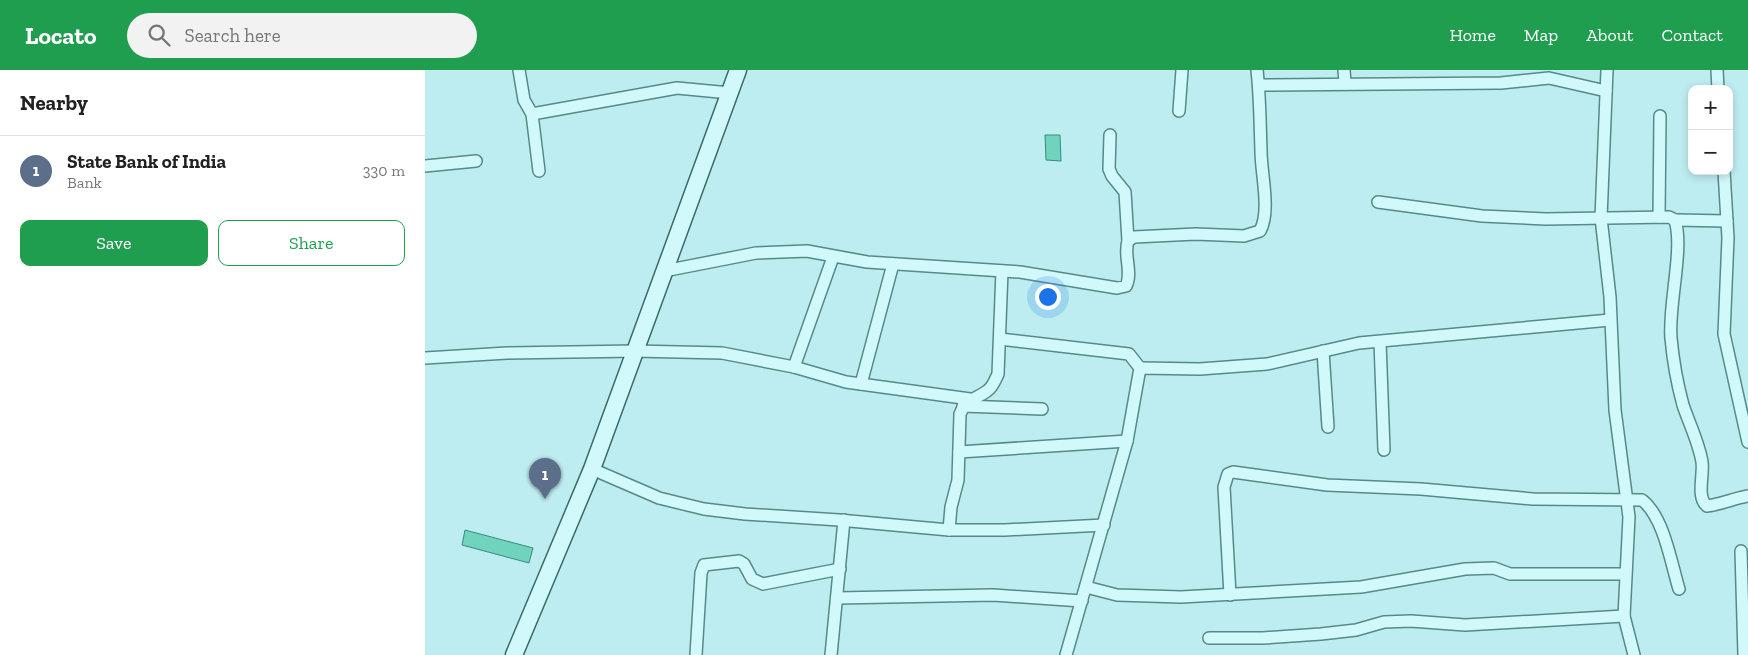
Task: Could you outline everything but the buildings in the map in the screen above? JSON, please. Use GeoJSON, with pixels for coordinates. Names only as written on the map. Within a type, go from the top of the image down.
{"type":"FeatureCollection","features":[{"type":"Feature","properties":{"kind":"main road"},"geometry":{"type":"LineString","coordinates":[[514,655],[592,469],[738,70]]}},
{"type":"Feature","properties":{"kind":"street"},"geometry":{"type":"LineString","coordinates":[[519,70],[524,100],[531,114],[539,171]]}},
{"type":"Feature","properties":{"kind":"street"},"geometry":{"type":"LineString","coordinates":[[1179,111],[1182,70]]}},
{"type":"Feature","properties":{"kind":"street"},"geometry":{"type":"LineString","coordinates":[[1127,240],[1134,237],[1187,235],[1244,236],[1260,231],[1265,216],[1257,70]]}},
{"type":"Feature","properties":{"kind":"street"},"geometry":{"type":"LineString","coordinates":[[1344,70],[1345,83]]}},
{"type":"Feature","properties":{"kind":"street"},"geometry":{"type":"LineString","coordinates":[[1607,70],[1601,218],[1609,296],[1615,410],[1627,498],[1624,616],[1634,655]]}},
{"type":"Feature","properties":{"kind":"street"},"geometry":{"type":"LineString","coordinates":[[1717,70],[1718,85]]}},
{"type":"Feature","properties":{"kind":"street"},"geometry":{"type":"LineString","coordinates":[[1259,85],[1507,82],[1540,77],[1606,91]]}},
{"type":"Feature","properties":{"kind":"street"},"geometry":{"type":"LineString","coordinates":[[531,114],[677,88],[730,93]]}},
{"type":"Feature","properties":{"kind":"street"},"geometry":{"type":"LineString","coordinates":[[1659,217],[1660,116]]}},
{"type":"Feature","properties":{"kind":"street"},"geometry":{"type":"LineString","coordinates":[[664,271],[756,253],[807,251],[833,257],[893,264],[1003,271],[1117,288],[1126,286],[1129,281],[1125,248],[1127,240],[1125,192],[1112,176],[1109,169],[1110,135]]}},
{"type":"Feature","properties":{"kind":"street"},"geometry":{"type":"LineString","coordinates":[[425,166],[476,161]]}},
{"type":"Feature","properties":{"kind":"street"},"geometry":{"type":"LineString","coordinates":[[1724,175],[1727,221],[1724,334],[1748,442]]}},
{"type":"Feature","properties":{"kind":"street"},"geometry":{"type":"LineString","coordinates":[[1378,202],[1482,216],[1546,219],[1669,217],[1675,220],[1727,221]]}},
{"type":"Feature","properties":{"kind":"street"},"geometry":{"type":"LineString","coordinates":[[1675,220],[1676,244],[1670,336],[1677,381],[1702,460],[1704,474],[1701,494],[1703,503],[1707,506],[1748,496]]}},
{"type":"Feature","properties":{"kind":"street"},"geometry":{"type":"LineString","coordinates":[[794,366],[833,257]]}},
{"type":"Feature","properties":{"kind":"street"},"geometry":{"type":"LineString","coordinates":[[861,384],[893,264]]}},
{"type":"Feature","properties":{"kind":"street"},"geometry":{"type":"LineString","coordinates":[[949,530],[951,507],[958,480],[960,414],[967,402],[992,387],[998,374],[1003,271]]}},
{"type":"Feature","properties":{"kind":"street"},"geometry":{"type":"LineString","coordinates":[[1140,368],[1200,369],[1267,364],[1359,343],[1610,320]]}},
{"type":"Feature","properties":{"kind":"street"},"geometry":{"type":"LineString","coordinates":[[1000,339],[1129,354],[1140,368],[1127,441],[1066,655]]}},
{"type":"Feature","properties":{"kind":"street"},"geometry":{"type":"LineString","coordinates":[[1380,342],[1384,450]]}},
{"type":"Feature","properties":{"kind":"street"},"geometry":{"type":"LineString","coordinates":[[425,358],[507,353],[635,351],[736,354],[794,366],[827,377],[861,384],[967,402],[1042,408]]}},
{"type":"Feature","properties":{"kind":"street"},"geometry":{"type":"LineString","coordinates":[[1323,351],[1328,427]]}},
{"type":"Feature","properties":{"kind":"street"},"geometry":{"type":"LineString","coordinates":[[959,452],[1127,441]]}},
{"type":"Feature","properties":{"kind":"street"},"geometry":{"type":"LineString","coordinates":[[592,469],[659,498],[704,509],[949,530],[1005,530],[1104,525]]}},
{"type":"Feature","properties":{"kind":"street"},"geometry":{"type":"LineString","coordinates":[[1230,595],[1224,487],[1228,474],[1233,472],[1327,485],[1421,489],[1533,499],[1627,498],[1641,500],[1652,510],[1660,526],[1679,589]]}},
{"type":"Feature","properties":{"kind":"street"},"geometry":{"type":"LineString","coordinates":[[831,655],[844,520]]}},
{"type":"Feature","properties":{"kind":"street"},"geometry":{"type":"LineString","coordinates":[[1741,551],[1746,615],[1744,655]]}},
{"type":"Feature","properties":{"kind":"street"},"geometry":{"type":"LineString","coordinates":[[696,655],[701,573],[704,565],[739,561],[744,564],[752,579],[763,584],[840,569]]}},
{"type":"Feature","properties":{"kind":"street"},"geometry":{"type":"LineString","coordinates":[[1086,586],[1117,595],[1181,597],[1361,587],[1465,569],[1494,568],[1510,574],[1625,574]]}},
{"type":"Feature","properties":{"kind":"street"},"geometry":{"type":"LineString","coordinates":[[837,598],[984,595],[1081,601]]}},
{"type":"Feature","properties":{"kind":"street"},"geometry":{"type":"LineString","coordinates":[[1209,638],[1263,638],[1321,634],[1356,630],[1384,622],[1411,621],[1465,625],[1624,616]]}},
{"type":"Feature","properties":{"kind":"place","name":"State Bank of India"},"geometry":{"type":"Point","coordinates":[545,499]}}]}
